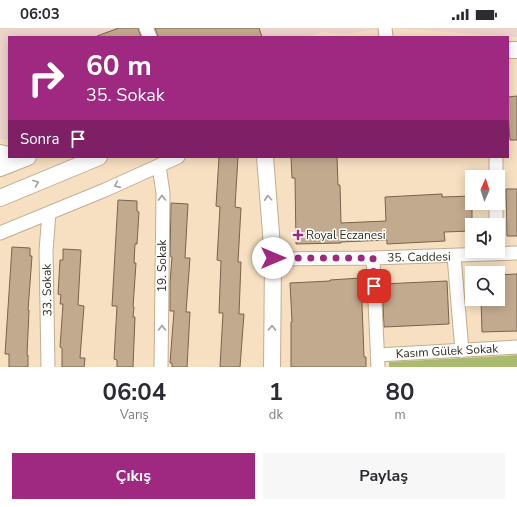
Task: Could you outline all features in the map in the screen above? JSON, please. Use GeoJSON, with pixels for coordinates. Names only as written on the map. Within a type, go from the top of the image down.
{"type":"FeatureCollection","features":[{"type":"Feature","properties":{"kind":"main road"},"geometry":{"type":"LineString","coordinates":[[0,168],[16,158]]}},
{"type":"Feature","properties":{"kind":"main road"},"geometry":{"type":"LineString","coordinates":[[0,198],[97,158]]}},
{"type":"Feature","properties":{"kind":"main road"},"geometry":{"type":"LineString","coordinates":[[265,158],[273,258],[272,367]]}},
{"type":"Feature","properties":{"kind":"street"},"geometry":{"type":"LineString","coordinates":[[0,233],[105,190],[176,158]]}},
{"type":"Feature","properties":{"kind":"street"},"geometry":{"type":"LineString","coordinates":[[496,158],[496,170]]}},
{"type":"Feature","properties":{"kind":"street","name":"19. Sokak"},"geometry":{"type":"LineString","coordinates":[[159,166],[162,193],[161,367]]}},
{"type":"Feature","properties":{"kind":"street","name":"33. Sokak"},"geometry":{"type":"LineString","coordinates":[[48,367],[46,251],[49,213]]}},
{"type":"Feature","properties":{"kind":"street","name":"35. Caddesi"},"geometry":{"type":"LineString","coordinates":[[505,253],[517,253]]}},
{"type":"Feature","properties":{"kind":"street","name":"35. Caddesi"},"geometry":{"type":"LineString","coordinates":[[273,258],[373,258],[465,255]]}},
{"type":"Feature","properties":{"kind":"street"},"geometry":{"type":"LineString","coordinates":[[454,256],[462,351]]}},
{"type":"Feature","properties":{"kind":"street"},"geometry":{"type":"LineString","coordinates":[[373,258],[378,361]]}},
{"type":"Feature","properties":{"kind":"street","name":"Kasım Gülek Sokak"},"geometry":{"type":"LineString","coordinates":[[378,361],[462,351],[517,347]]}},
{"type":"Feature","properties":{"kind":"shaded area"},"geometry":{"type":"Polygon","coordinates":[[[0,28],[392,28],[343,34],[323,32],[309,36],[8,36],[8,140],[0,139],[0,28]]]}},
{"type":"Feature","properties":{"kind":"shaded area"},"geometry":{"type":"Polygon","coordinates":[[[392,28],[517,28],[517,37],[392,28]]]}},
{"type":"Feature","properties":{"kind":"green space"},"geometry":{"type":"Polygon","coordinates":[[[517,355],[517,367],[389,367],[389,362],[517,355]]]}},
{"type":"Feature","properties":{"kind":"building"},"geometry":{"type":"Polygon","coordinates":[[[119,28],[138,28],[141,36],[97,36],[119,28]]]}},
{"type":"Feature","properties":{"kind":"building"},"geometry":{"type":"Polygon","coordinates":[[[155,28],[259,28],[262,36],[158,36],[155,28]]]}},
{"type":"Feature","properties":{"kind":"building"},"geometry":{"type":"Polygon","coordinates":[[[517,96],[517,140],[510,140],[509,97],[517,96]]]}},
{"type":"Feature","properties":{"kind":"building"},"geometry":{"type":"Polygon","coordinates":[[[219,158],[238,158],[235,207],[241,208],[238,262],[241,262],[239,314],[244,314],[240,367],[220,367],[223,313],[219,313],[221,261],[217,260],[220,207],[216,206],[219,158]]]}},
{"type":"Feature","properties":{"kind":"building"},"geometry":{"type":"Polygon","coordinates":[[[291,158],[337,158],[338,185],[340,185],[341,223],[386,221],[385,197],[442,194],[442,197],[465,196],[465,210],[472,210],[472,218],[465,218],[465,231],[444,232],[445,241],[387,244],[387,240],[296,244],[295,178],[292,178],[291,158]]]}},
{"type":"Feature","properties":{"kind":"building"},"geometry":{"type":"Polygon","coordinates":[[[506,189],[517,189],[517,236],[507,236],[506,189]]]}},
{"type":"Feature","properties":{"kind":"building"},"geometry":{"type":"Polygon","coordinates":[[[118,200],[137,201],[137,211],[139,212],[134,263],[136,263],[133,307],[133,317],[135,317],[133,367],[117,367],[117,360],[114,359],[117,306],[112,306],[118,200]]]}},
{"type":"Feature","properties":{"kind":"building"},"geometry":{"type":"Polygon","coordinates":[[[171,203],[188,204],[185,258],[190,258],[186,312],[190,312],[187,367],[172,367],[172,363],[170,363],[174,311],[170,311],[172,257],[170,256],[171,203]]]}},
{"type":"Feature","properties":{"kind":"building"},"geometry":{"type":"Polygon","coordinates":[[[12,247],[30,248],[30,256],[32,256],[28,310],[28,367],[9,367],[9,354],[5,354],[12,247]]]}},
{"type":"Feature","properties":{"kind":"building"},"geometry":{"type":"Polygon","coordinates":[[[63,249],[81,250],[78,305],[84,306],[80,358],[85,358],[84,367],[62,367],[62,348],[60,347],[63,304],[60,304],[61,295],[58,294],[60,260],[63,260],[63,249]]]}},
{"type":"Feature","properties":{"kind":"building"},"geometry":{"type":"Polygon","coordinates":[[[517,274],[517,331],[482,332],[481,306],[505,306],[505,275],[517,274]]]}},
{"type":"Feature","properties":{"kind":"building"},"geometry":{"type":"Polygon","coordinates":[[[361,278],[364,357],[366,357],[366,367],[291,367],[292,322],[290,283],[361,278]]]}},
{"type":"Feature","properties":{"kind":"building"},"geometry":{"type":"Polygon","coordinates":[[[447,281],[449,324],[384,327],[382,284],[447,281]]]}},
{"type":"Feature","properties":{"kind":"place","name":"Royal Eczanesi"},"geometry":{"type":"Point","coordinates":[298,235]}},
{"type":"Feature","properties":{"kind":"route"},"geometry":{"type":"LineString","coordinates":[[273,258],[373,258],[374,286]]}}]}
